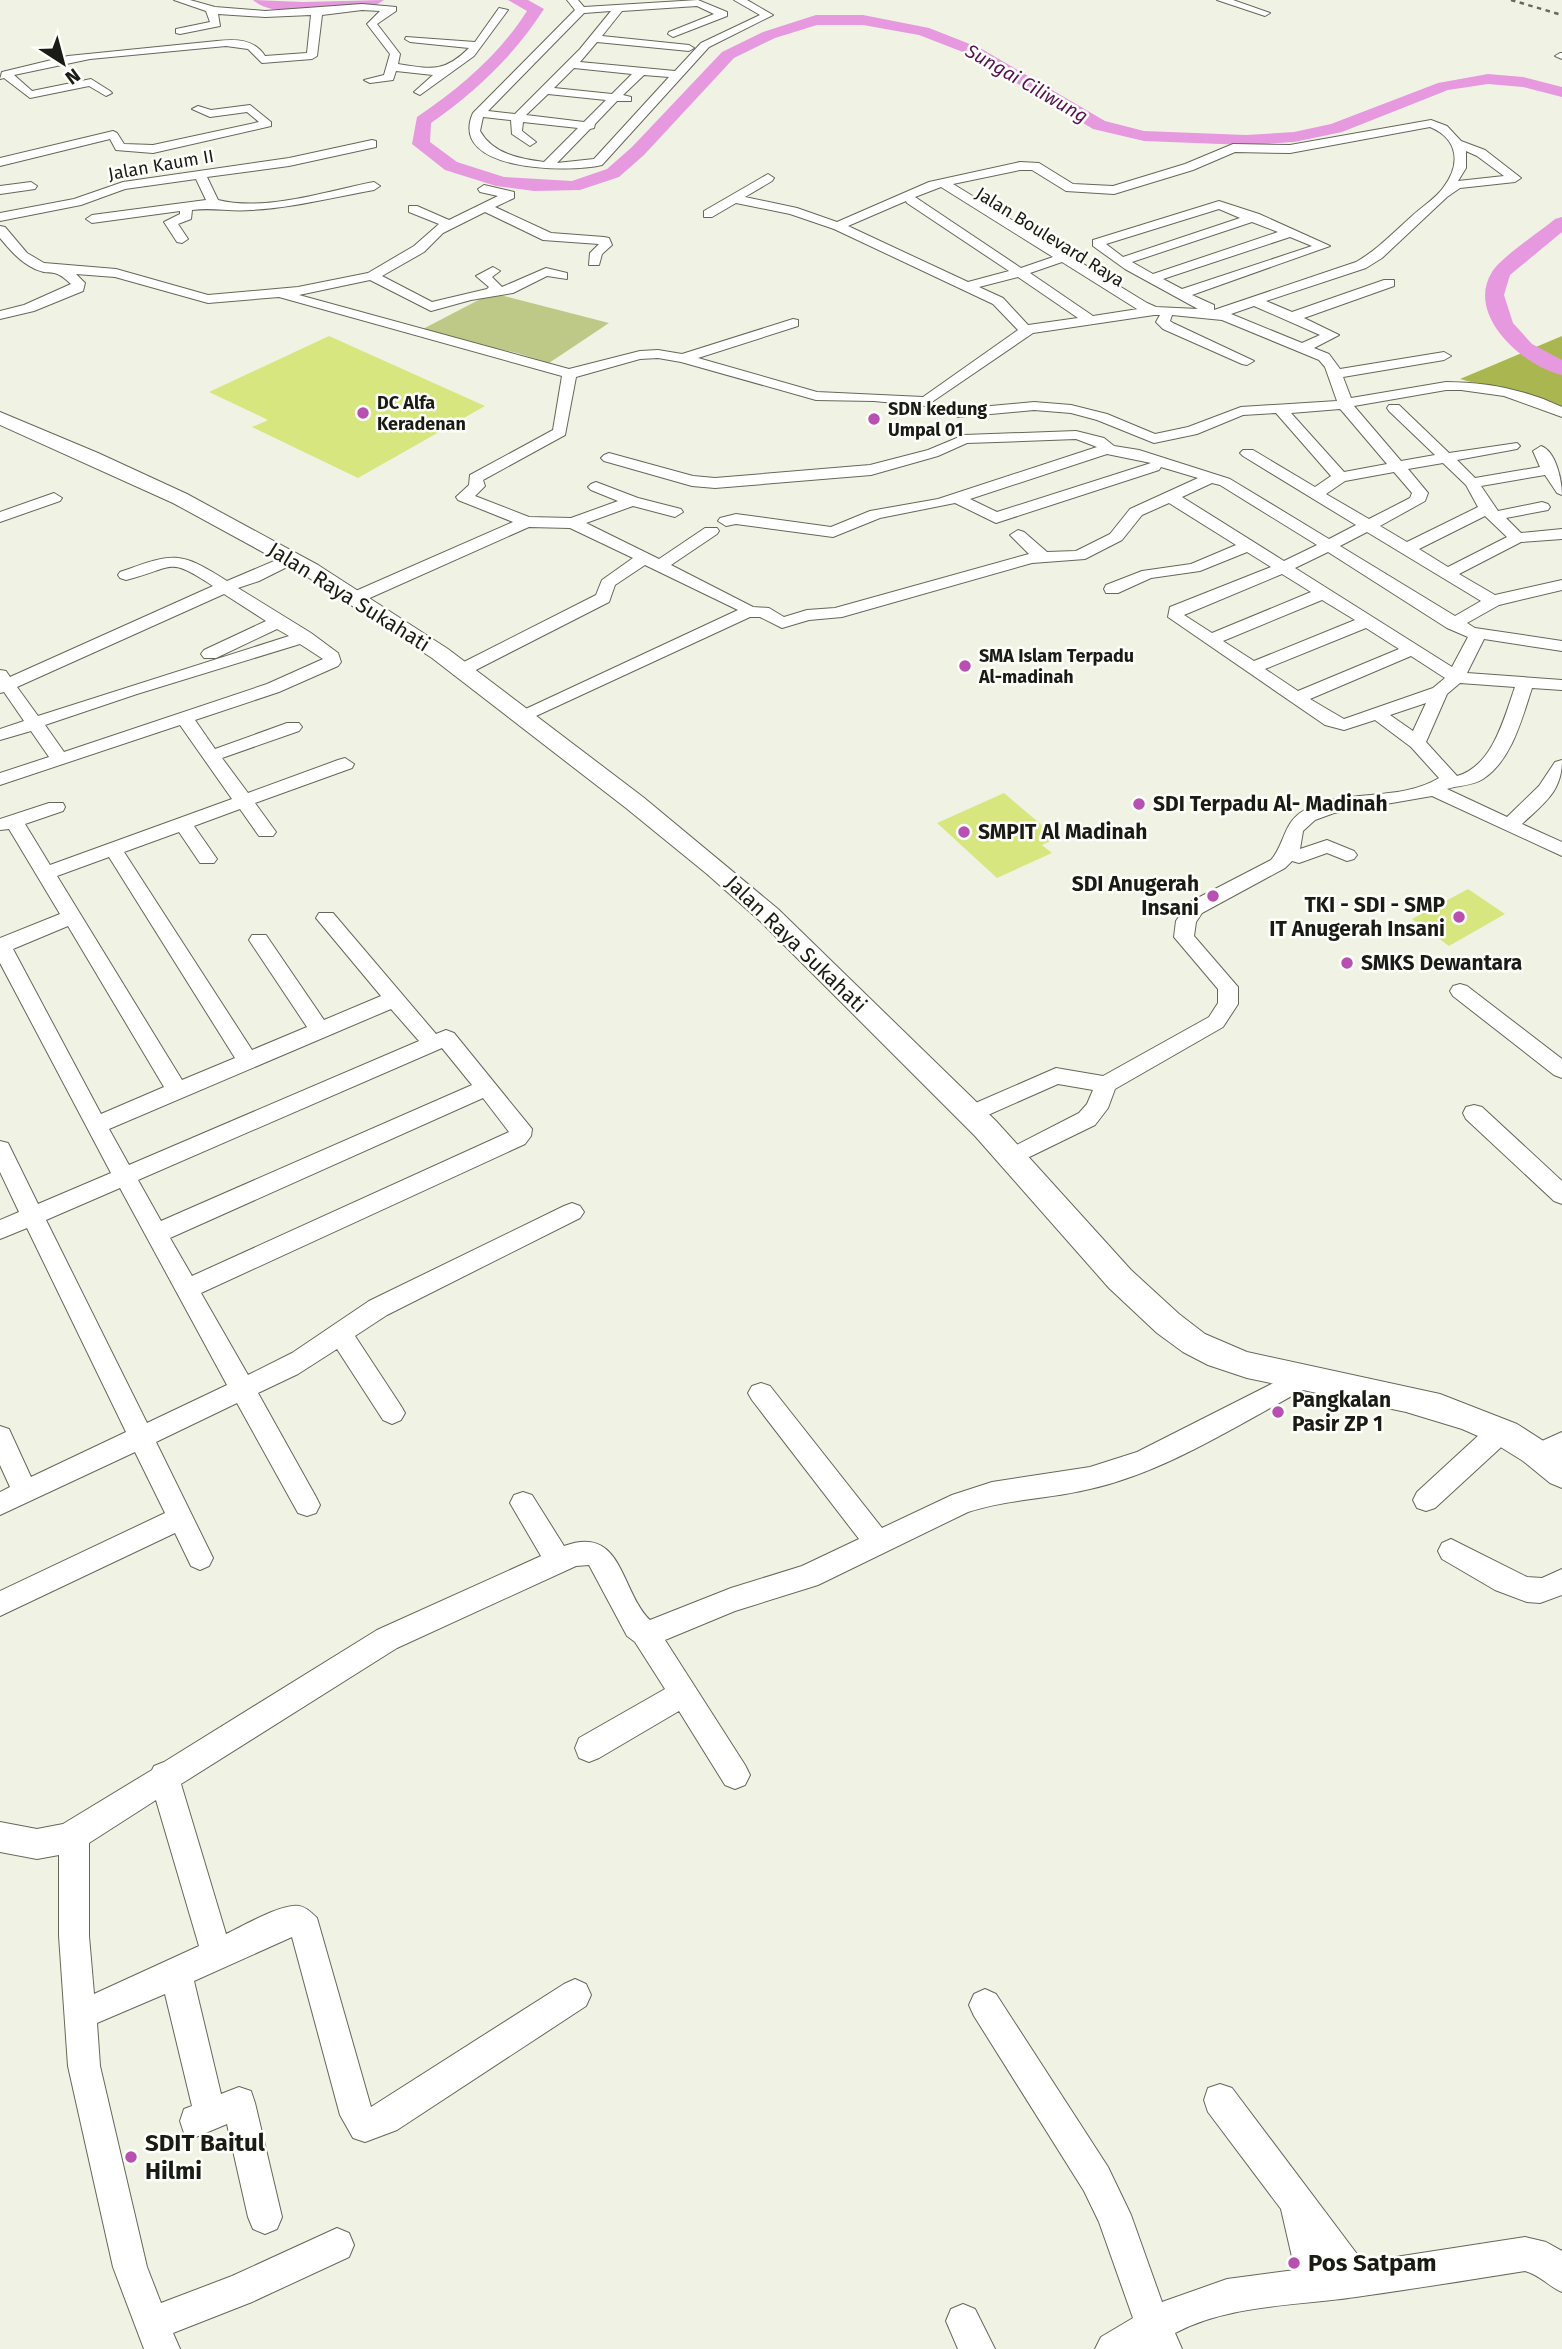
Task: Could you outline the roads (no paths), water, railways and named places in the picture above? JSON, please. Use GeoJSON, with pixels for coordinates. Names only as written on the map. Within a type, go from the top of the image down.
{"type":"FeatureCollection","features":[{"type":"Feature","properties":{"kind":"main road","name":"Jalan Raya Sukahati"},"geometry":{"type":"LineString","coordinates":[[0,418],[121,471],[288,555],[416,636],[625,794],[755,902],[972,1114],[1140,1299],[1199,1347],[1224,1357],[1415,1402],[1552,1448],[1562,1473]]}},
{"type":"Feature","properties":{"kind":"street"},"geometry":{"type":"LineString","coordinates":[[179,0],[212,10],[265,14],[362,7],[392,9],[377,17],[372,24],[395,54],[396,78]]}},
{"type":"Feature","properties":{"kind":"street"},"geometry":{"type":"LineString","coordinates":[[572,0],[581,10]]}},
{"type":"Feature","properties":{"kind":"street"},"geometry":{"type":"LineString","coordinates":[[619,8],[594,38],[479,113],[474,130],[476,136],[509,159],[547,166],[587,165],[598,162],[700,49],[768,15],[739,0]]}},
{"type":"Feature","properties":{"kind":"street"},"geometry":{"type":"LineString","coordinates":[[1222,0],[1265,13]]}},
{"type":"Feature","properties":{"kind":"street"},"geometry":{"type":"LineString","coordinates":[[581,10],[701,2],[747,26]]}},
{"type":"Feature","properties":{"kind":"street"},"geometry":{"type":"LineString","coordinates":[[666,45],[701,2]]}},
{"type":"Feature","properties":{"kind":"street"},"geometry":{"type":"LineString","coordinates":[[629,41],[657,6]]}},
{"type":"Feature","properties":{"kind":"street"},"geometry":{"type":"LineString","coordinates":[[212,10],[216,24]]}},
{"type":"Feature","properties":{"kind":"street"},"geometry":{"type":"LineString","coordinates":[[420,92],[461,59],[491,29],[503,10]]}},
{"type":"Feature","properties":{"kind":"street"},"geometry":{"type":"LineString","coordinates":[[517,118],[538,105],[545,90],[564,77],[564,57],[581,10]]}},
{"type":"Feature","properties":{"kind":"street"},"geometry":{"type":"LineString","coordinates":[[2,76],[63,59],[99,53],[186,53],[236,44],[255,49],[262,60],[312,56],[317,12]]}},
{"type":"Feature","properties":{"kind":"street"},"geometry":{"type":"LineString","coordinates":[[673,34],[723,14]]}},
{"type":"Feature","properties":{"kind":"street"},"geometry":{"type":"LineString","coordinates":[[186,53],[178,25],[257,26]]}},
{"type":"Feature","properties":{"kind":"street"},"geometry":{"type":"LineString","coordinates":[[303,28],[316,28]]}},
{"type":"Feature","properties":{"kind":"street"},"geometry":{"type":"LineString","coordinates":[[594,38],[700,49]]}},
{"type":"Feature","properties":{"kind":"street"},"geometry":{"type":"LineString","coordinates":[[410,39],[475,45]]}},
{"type":"Feature","properties":{"kind":"street"},"geometry":{"type":"LineString","coordinates":[[564,57],[597,52]]}},
{"type":"Feature","properties":{"kind":"street"},"geometry":{"type":"LineString","coordinates":[[395,54],[408,55]]}},
{"type":"Feature","properties":{"kind":"street"},"geometry":{"type":"LineString","coordinates":[[564,57],[678,75]]}},
{"type":"Feature","properties":{"kind":"street"},"geometry":{"type":"LineString","coordinates":[[448,58],[461,59]]}},
{"type":"Feature","properties":{"kind":"street"},"geometry":{"type":"LineString","coordinates":[[677,60],[690,61]]}},
{"type":"Feature","properties":{"kind":"street"},"geometry":{"type":"LineString","coordinates":[[547,166],[590,126],[616,97],[623,83],[642,70]]}},
{"type":"Feature","properties":{"kind":"street"},"geometry":{"type":"LineString","coordinates":[[370,80],[443,72]]}},
{"type":"Feature","properties":{"kind":"street"},"geometry":{"type":"LineString","coordinates":[[2,76],[11,90]]}},
{"type":"Feature","properties":{"kind":"street"},"geometry":{"type":"LineString","coordinates":[[2,76],[28,94],[91,82],[106,93]]}},
{"type":"Feature","properties":{"kind":"street"},"geometry":{"type":"LineString","coordinates":[[396,78],[433,80]]}},
{"type":"Feature","properties":{"kind":"street"},"geometry":{"type":"LineString","coordinates":[[545,90],[654,102]]}},
{"type":"Feature","properties":{"kind":"street"},"geometry":{"type":"LineString","coordinates":[[49,92],[68,102]]}},
{"type":"Feature","properties":{"kind":"street"},"geometry":{"type":"LineString","coordinates":[[0,162],[113,135],[120,147],[153,149],[267,124],[250,108],[210,114],[198,109]]}},
{"type":"Feature","properties":{"kind":"street"},"geometry":{"type":"LineString","coordinates":[[580,108],[604,110]]}},
{"type":"Feature","properties":{"kind":"street"},"geometry":{"type":"LineString","coordinates":[[479,113],[590,126]]}},
{"type":"Feature","properties":{"kind":"street"},"geometry":{"type":"LineString","coordinates":[[517,118],[516,132],[530,142]]}},
{"type":"Feature","properties":{"kind":"street"},"geometry":{"type":"LineString","coordinates":[[509,159],[530,142],[549,121]]}},
{"type":"Feature","properties":{"kind":"street"},"geometry":{"type":"LineString","coordinates":[[838,226],[938,184],[1026,165],[1042,170],[1070,188],[1114,190],[1189,167],[1233,148],[1290,149],[1423,124],[1440,126],[1457,143],[1481,153],[1515,178],[1478,181],[1450,189],[1377,255],[1361,265],[1215,314],[1157,314],[1038,326],[1025,330],[926,402]]}},
{"type":"Feature","properties":{"kind":"street"},"geometry":{"type":"LineString","coordinates":[[1450,189],[1450,183],[1462,162],[1457,143]]}},
{"type":"Feature","properties":{"kind":"street","name":"Jalan Kaum II"},"geometry":{"type":"LineString","coordinates":[[0,217],[77,202],[116,188],[289,163],[312,150],[372,144]]}},
{"type":"Feature","properties":{"kind":"street"},"geometry":{"type":"LineString","coordinates":[[200,175],[229,220]]}},
{"type":"Feature","properties":{"kind":"street"},"geometry":{"type":"LineString","coordinates":[[708,214],[768,178]]}},
{"type":"Feature","properties":{"kind":"street","name":"Jalan Boulevard Raya"},"geometry":{"type":"LineString","coordinates":[[938,184],[1058,259],[1125,305],[1157,314]]}},
{"type":"Feature","properties":{"kind":"street"},"geometry":{"type":"LineString","coordinates":[[0,190],[31,186]]}},
{"type":"Feature","properties":{"kind":"street"},"geometry":{"type":"LineString","coordinates":[[92,219],[217,204],[298,202],[374,186]]}},
{"type":"Feature","properties":{"kind":"street"},"geometry":{"type":"LineString","coordinates":[[0,230],[15,250],[41,267],[116,273],[202,299],[337,285],[372,276],[419,249],[449,224],[510,195],[484,189]]}},
{"type":"Feature","properties":{"kind":"street"},"geometry":{"type":"LineString","coordinates":[[736,198],[758,211],[793,212],[838,226],[968,286],[1006,307],[1025,330]]}},
{"type":"Feature","properties":{"kind":"street"},"geometry":{"type":"LineString","coordinates":[[911,200],[1092,321]]}},
{"type":"Feature","properties":{"kind":"street"},"geometry":{"type":"LineString","coordinates":[[1186,293],[1324,246],[1219,205],[1104,241],[1097,246],[1158,276],[1215,314],[1297,348],[1307,357],[1327,367],[1444,356]]}},
{"type":"Feature","properties":{"kind":"street"},"geometry":{"type":"LineString","coordinates":[[152,212],[155,220],[170,222],[189,214],[185,207]]}},
{"type":"Feature","properties":{"kind":"street"},"geometry":{"type":"LineString","coordinates":[[485,207],[544,243],[604,242],[606,245],[596,253],[594,262]]}},
{"type":"Feature","properties":{"kind":"street"},"geometry":{"type":"LineString","coordinates":[[413,209],[449,224]]}},
{"type":"Feature","properties":{"kind":"street"},"geometry":{"type":"LineString","coordinates":[[1128,260],[1255,217]]}},
{"type":"Feature","properties":{"kind":"street"},"geometry":{"type":"LineString","coordinates":[[170,222],[182,239]]}},
{"type":"Feature","properties":{"kind":"street"},"geometry":{"type":"LineString","coordinates":[[1158,276],[1292,232]]}},
{"type":"Feature","properties":{"kind":"street"},"geometry":{"type":"LineString","coordinates":[[968,286],[1018,274],[1058,259]]}},
{"type":"Feature","properties":{"kind":"street"},"geometry":{"type":"LineString","coordinates":[[0,316],[29,308],[78,288],[78,283],[64,270]]}},
{"type":"Feature","properties":{"kind":"street"},"geometry":{"type":"LineString","coordinates":[[492,271],[483,276],[496,286],[494,291]]}},
{"type":"Feature","properties":{"kind":"street"},"geometry":{"type":"LineString","coordinates":[[372,276],[431,307],[508,290],[546,272],[562,276]]}},
{"type":"Feature","properties":{"kind":"street"},"geometry":{"type":"LineString","coordinates":[[1292,317],[1389,283]]}},
{"type":"Feature","properties":{"kind":"street"},"geometry":{"type":"LineString","coordinates":[[275,292],[389,325],[495,350],[569,374],[640,355],[658,354],[683,358],[816,396],[874,397],[926,402],[958,413],[1027,407],[1071,409],[1102,417],[1151,440],[1192,431],[1241,411],[1338,405],[1446,386],[1463,385],[1522,398],[1545,404],[1562,413]]}},
{"type":"Feature","properties":{"kind":"street"},"geometry":{"type":"LineString","coordinates":[[1254,301],[1332,335],[1297,348]]}},
{"type":"Feature","properties":{"kind":"street"},"geometry":{"type":"LineString","coordinates":[[1157,314],[1168,326],[1247,361]]}},
{"type":"Feature","properties":{"kind":"street"},"geometry":{"type":"LineString","coordinates":[[683,358],[793,323]]}},
{"type":"Feature","properties":{"kind":"street"},"geometry":{"type":"LineString","coordinates":[[1327,367],[1338,405],[1393,467],[1405,495],[1362,523],[1317,545],[1283,568],[1175,612],[1176,617],[1331,721],[1344,725],[1439,692],[1456,677],[1476,640]]}},
{"type":"Feature","properties":{"kind":"street"},"geometry":{"type":"LineString","coordinates":[[1327,367],[1338,405]]}},
{"type":"Feature","properties":{"kind":"street"},"geometry":{"type":"LineString","coordinates":[[569,374],[560,432],[475,478],[477,486],[463,495],[467,499],[527,522],[573,523],[632,501]]}},
{"type":"Feature","properties":{"kind":"street"},"geometry":{"type":"LineString","coordinates":[[1279,408],[1340,477]]}},
{"type":"Feature","properties":{"kind":"street"},"geometry":{"type":"LineString","coordinates":[[1394,408],[1448,457],[1472,483],[1490,513],[1517,538]]}},
{"type":"Feature","properties":{"kind":"street"},"geometry":{"type":"LineString","coordinates":[[958,413],[964,439]]}},
{"type":"Feature","properties":{"kind":"street"},"geometry":{"type":"LineString","coordinates":[[609,458],[692,481],[715,483],[871,470],[933,453],[964,439],[1076,435],[1098,441],[1127,458],[1207,479]]}},
{"type":"Feature","properties":{"kind":"street"},"geometry":{"type":"LineString","coordinates":[[1317,493],[1340,477],[1511,446]]}},
{"type":"Feature","properties":{"kind":"street"},"geometry":{"type":"LineString","coordinates":[[726,521],[736,519],[832,532],[876,514],[934,505],[1113,450],[1134,453],[1207,479],[1476,640],[1562,646]]}},
{"type":"Feature","properties":{"kind":"street"},"geometry":{"type":"LineString","coordinates":[[1541,451],[1562,490]]}},
{"type":"Feature","properties":{"kind":"street"},"geometry":{"type":"LineString","coordinates":[[1248,453],[1317,493],[1405,551],[1493,601]]}},
{"type":"Feature","properties":{"kind":"street"},"geometry":{"type":"LineString","coordinates":[[957,498],[996,518],[1154,467]]}},
{"type":"Feature","properties":{"kind":"street"},"geometry":{"type":"LineString","coordinates":[[1472,483],[1549,470]]}},
{"type":"Feature","properties":{"kind":"street"},"geometry":{"type":"LineString","coordinates":[[523,716],[747,612],[763,612],[779,622],[786,623],[807,615],[836,612],[1041,556],[1079,556],[1116,537],[1136,512],[1207,479]]}},
{"type":"Feature","properties":{"kind":"street"},"geometry":{"type":"LineString","coordinates":[[596,487],[632,501],[675,512]]}},
{"type":"Feature","properties":{"kind":"street"},"geometry":{"type":"LineString","coordinates":[[1171,497],[1456,677],[1562,685]]}},
{"type":"Feature","properties":{"kind":"street"},"geometry":{"type":"LineString","coordinates":[[0,517],[54,498]]}},
{"type":"Feature","properties":{"kind":"street"},"geometry":{"type":"LineString","coordinates":[[1405,551],[1490,513],[1542,507]]}},
{"type":"Feature","properties":{"kind":"street"},"geometry":{"type":"LineString","coordinates":[[357,597],[527,522]]}},
{"type":"Feature","properties":{"kind":"street"},"geometry":{"type":"LineString","coordinates":[[573,523],[745,607],[747,612]]}},
{"type":"Feature","properties":{"kind":"street"},"geometry":{"type":"LineString","coordinates":[[460,670],[603,598],[608,583],[711,531]]}},
{"type":"Feature","properties":{"kind":"street"},"geometry":{"type":"LineString","coordinates":[[1018,534],[1041,556]]}},
{"type":"Feature","properties":{"kind":"street"},"geometry":{"type":"LineString","coordinates":[[1446,573],[1517,538],[1562,534]]}},
{"type":"Feature","properties":{"kind":"street"},"geometry":{"type":"LineString","coordinates":[[1317,545],[1476,640],[1562,656]]}},
{"type":"Feature","properties":{"kind":"street"},"geometry":{"type":"LineString","coordinates":[[1112,589],[1148,574],[1194,568],[1247,546]]}},
{"type":"Feature","properties":{"kind":"street"},"geometry":{"type":"LineString","coordinates":[[61,759],[37,723],[3,683],[225,587],[253,578],[288,555]]}},
{"type":"Feature","properties":{"kind":"street"},"geometry":{"type":"LineString","coordinates":[[0,779],[287,683],[332,662],[332,657],[281,621],[179,559],[126,575]]}},
{"type":"Feature","properties":{"kind":"street"},"geometry":{"type":"LineString","coordinates":[[1453,624],[1493,601],[1562,585]]}},
{"type":"Feature","properties":{"kind":"street"},"geometry":{"type":"LineString","coordinates":[[1210,640],[1324,593]]}},
{"type":"Feature","properties":{"kind":"street"},"geometry":{"type":"LineString","coordinates":[[131,690],[281,621]]}},
{"type":"Feature","properties":{"kind":"street"},"geometry":{"type":"LineString","coordinates":[[1253,668],[1368,621]]}},
{"type":"Feature","properties":{"kind":"street"},"geometry":{"type":"LineString","coordinates":[[0,735],[131,690],[304,637]]}},
{"type":"Feature","properties":{"kind":"street"},"geometry":{"type":"LineString","coordinates":[[1297,698],[1413,649]]}},
{"type":"Feature","properties":{"kind":"street"},"geometry":{"type":"LineString","coordinates":[[972,1114],[1056,1076],[1107,1084],[1205,1030],[1224,1014],[1228,1004],[1228,987],[1184,937],[1186,921],[1202,903],[1279,864],[1290,851],[1289,841],[1294,828],[1318,811],[1471,779],[1489,763],[1504,737],[1525,682]]}},
{"type":"Feature","properties":{"kind":"street"},"geometry":{"type":"LineString","coordinates":[[1417,743],[1439,692]]}},
{"type":"Feature","properties":{"kind":"street"},"geometry":{"type":"LineString","coordinates":[[1379,715],[1417,743],[1448,774],[1440,786]]}},
{"type":"Feature","properties":{"kind":"street"},"geometry":{"type":"LineString","coordinates":[[184,718],[266,832]]}},
{"type":"Feature","properties":{"kind":"street"},"geometry":{"type":"LineString","coordinates":[[212,756],[293,727]]}},
{"type":"Feature","properties":{"kind":"street"},"geometry":{"type":"LineString","coordinates":[[47,873],[345,764]]}},
{"type":"Feature","properties":{"kind":"street"},"geometry":{"type":"LineString","coordinates":[[1511,824],[1546,790],[1562,766]]}},
{"type":"Feature","properties":{"kind":"street"},"geometry":{"type":"LineString","coordinates":[[1440,786],[1562,850]]}},
{"type":"Feature","properties":{"kind":"street"},"geometry":{"type":"LineString","coordinates":[[56,807],[7,824],[47,873],[71,918],[177,1090]]}},
{"type":"Feature","properties":{"kind":"street"},"geometry":{"type":"LineString","coordinates":[[182,822],[207,859]]}},
{"type":"Feature","properties":{"kind":"street"},"geometry":{"type":"LineString","coordinates":[[1290,851],[1299,857],[1327,846],[1347,855]]}},
{"type":"Feature","properties":{"kind":"street"},"geometry":{"type":"LineString","coordinates":[[113,849],[248,1061]]}},
{"type":"Feature","properties":{"kind":"street"},"geometry":{"type":"LineString","coordinates":[[71,918],[0,946],[307,1505]]}},
{"type":"Feature","properties":{"kind":"street"},"geometry":{"type":"LineString","coordinates":[[326,918],[433,1044]]}},
{"type":"Feature","properties":{"kind":"street"},"geometry":{"type":"LineString","coordinates":[[260,940],[320,1030]]}},
{"type":"Feature","properties":{"kind":"street"},"geometry":{"type":"LineString","coordinates":[[1460,991],[1562,1070]]}},
{"type":"Feature","properties":{"kind":"street"},"geometry":{"type":"LineString","coordinates":[[96,1125],[394,999]]}},
{"type":"Feature","properties":{"kind":"street"},"geometry":{"type":"LineString","coordinates":[[0,1230],[446,1038],[521,1129],[522,1133],[517,1138],[188,1289]]}},
{"type":"Feature","properties":{"kind":"street"},"geometry":{"type":"LineString","coordinates":[[1013,1157],[1087,1119],[1097,1108],[1107,1084]]}},
{"type":"Feature","properties":{"kind":"street"},"geometry":{"type":"LineString","coordinates":[[158,1233],[485,1088]]}},
{"type":"Feature","properties":{"kind":"street"},"geometry":{"type":"LineString","coordinates":[[1474,1112],[1562,1195]]}},
{"type":"Feature","properties":{"kind":"street"},"geometry":{"type":"LineString","coordinates":[[0,1149],[200,1558]]}},
{"type":"Feature","properties":{"kind":"street"},"geometry":{"type":"LineString","coordinates":[[0,1504],[307,1357],[378,1308],[572,1212]]}},
{"type":"Feature","properties":{"kind":"street"},"geometry":{"type":"LineString","coordinates":[[340,1334],[392,1413]]}},
{"type":"Feature","properties":{"kind":"street"},"geometry":{"type":"LineString","coordinates":[[645,1633],[731,1600],[808,1576],[961,1503],[992,1493],[1090,1478],[1144,1461],[1305,1377]]}},
{"type":"Feature","properties":{"kind":"street"},"geometry":{"type":"LineString","coordinates":[[761,1393],[878,1544]]}},
{"type":"Feature","properties":{"kind":"street"},"geometry":{"type":"LineString","coordinates":[[1426,1500],[1501,1431]]}},
{"type":"Feature","properties":{"kind":"street"},"geometry":{"type":"LineString","coordinates":[[0,1437],[25,1492]]}},
{"type":"Feature","properties":{"kind":"street"},"geometry":{"type":"LineString","coordinates":[[523,1503],[559,1561]]}},
{"type":"Feature","properties":{"kind":"street"},"geometry":{"type":"LineString","coordinates":[[0,1604],[180,1518]]}},
{"type":"Feature","properties":{"kind":"street"},"geometry":{"type":"LineString","coordinates":[[1451,1551],[1511,1583],[1534,1591],[1546,1590],[1562,1581]]}},
{"type":"Feature","properties":{"kind":"street"},"geometry":{"type":"LineString","coordinates":[[0,1837],[47,1846],[74,1835],[164,1776],[387,1639],[583,1552],[599,1557],[637,1627],[645,1633],[735,1775]]}},
{"type":"Feature","properties":{"kind":"street"},"geometry":{"type":"LineString","coordinates":[[589,1748],[682,1694]]}},
{"type":"Feature","properties":{"kind":"street"},"geometry":{"type":"LineString","coordinates":[[164,1776],[216,1954]]}},
{"type":"Feature","properties":{"kind":"street"},"geometry":{"type":"LineString","coordinates":[[74,1835],[74,1936],[84,2066],[131,2267],[157,2337],[240,2290],[337,2245]]}},
{"type":"Feature","properties":{"kind":"street"},"geometry":{"type":"LineString","coordinates":[[99,2008],[285,1923],[298,1921],[306,1929],[356,2115],[365,2126],[386,2118],[575,1996]]}},
{"type":"Feature","properties":{"kind":"street"},"geometry":{"type":"LineString","coordinates":[[176,1973],[203,2118],[239,2103],[265,2217]]}},
{"type":"Feature","properties":{"kind":"street"},"geometry":{"type":"LineString","coordinates":[[985,2006],[1096,2179],[1114,2215],[1158,2337]]}},
{"type":"Feature","properties":{"kind":"street"},"geometry":{"type":"LineString","coordinates":[[1220,2101],[1356,2280]]}},
{"type":"Feature","properties":{"kind":"street"},"geometry":{"type":"LineString","coordinates":[[1296,2202],[1315,2284]]}},
{"type":"Feature","properties":{"kind":"street"},"geometry":{"type":"LineString","coordinates":[[1113,2349],[1158,2337],[1218,2298],[1525,2254],[1546,2259],[1562,2275]]}},
{"type":"Feature","properties":{"kind":"waterway","name":"Sungai Ciliwung"},"geometry":{"type":"LineString","coordinates":[[261,0],[303,7],[376,0]]}},
{"type":"Feature","properties":{"kind":"waterway","name":"Sungai Ciliwung"},"geometry":{"type":"LineString","coordinates":[[516,0],[536,9],[513,42],[486,71],[423,121],[421,144],[451,166],[502,182],[534,186],[574,186],[613,173],[638,151],[728,55],[769,35],[816,20],[863,20],[923,31],[974,51],[1099,125],[1144,136],[1246,140],[1294,137],[1336,128],[1444,86],[1488,79],[1523,82],[1562,92]]}},
{"type":"Feature","properties":{"kind":"waterway","name":"Sungai Ciliwung"},"geometry":{"type":"LineString","coordinates":[[1562,223],[1501,273],[1494,295],[1504,325],[1525,348],[1562,369]]}},
{"type":"Feature","properties":{"kind":"railway"},"geometry":{"type":"LineString","coordinates":[[1511,0],[1562,15]]}},
{"type":"Feature","properties":{"kind":"place","name":"DC Alfa Keradenan"},"geometry":{"type":"Point","coordinates":[363,413]}},
{"type":"Feature","properties":{"kind":"place","name":"SDN kedung Umpal 01"},"geometry":{"type":"Point","coordinates":[874,419]}},
{"type":"Feature","properties":{"kind":"place","name":"SMA Islam Terpadu Al-madinah"},"geometry":{"type":"Point","coordinates":[965,666]}},
{"type":"Feature","properties":{"kind":"place","name":"SDI Terpadu Al- Madinah"},"geometry":{"type":"Point","coordinates":[1139,804]}},
{"type":"Feature","properties":{"kind":"place","name":"SMPIT Al Madinah"},"geometry":{"type":"Point","coordinates":[964,832]}},
{"type":"Feature","properties":{"kind":"place","name":"SDI Anugerah Insani"},"geometry":{"type":"Point","coordinates":[1213,896]}},
{"type":"Feature","properties":{"kind":"place","name":"TKI - SDI - SMP IT Anugerah Insani"},"geometry":{"type":"Point","coordinates":[1459,917]}},
{"type":"Feature","properties":{"kind":"place","name":"SMKS Dewantara"},"geometry":{"type":"Point","coordinates":[1347,963]}},
{"type":"Feature","properties":{"kind":"place","name":"Pangkalan Pasir ZP 1"},"geometry":{"type":"Point","coordinates":[1278,1412]}},
{"type":"Feature","properties":{"kind":"place","name":"SDIT Baitul Hilmi"},"geometry":{"type":"Point","coordinates":[131,2157]}},
{"type":"Feature","properties":{"kind":"place","name":"Pos Satpam"},"geometry":{"type":"Point","coordinates":[1294,2263]}}]}
